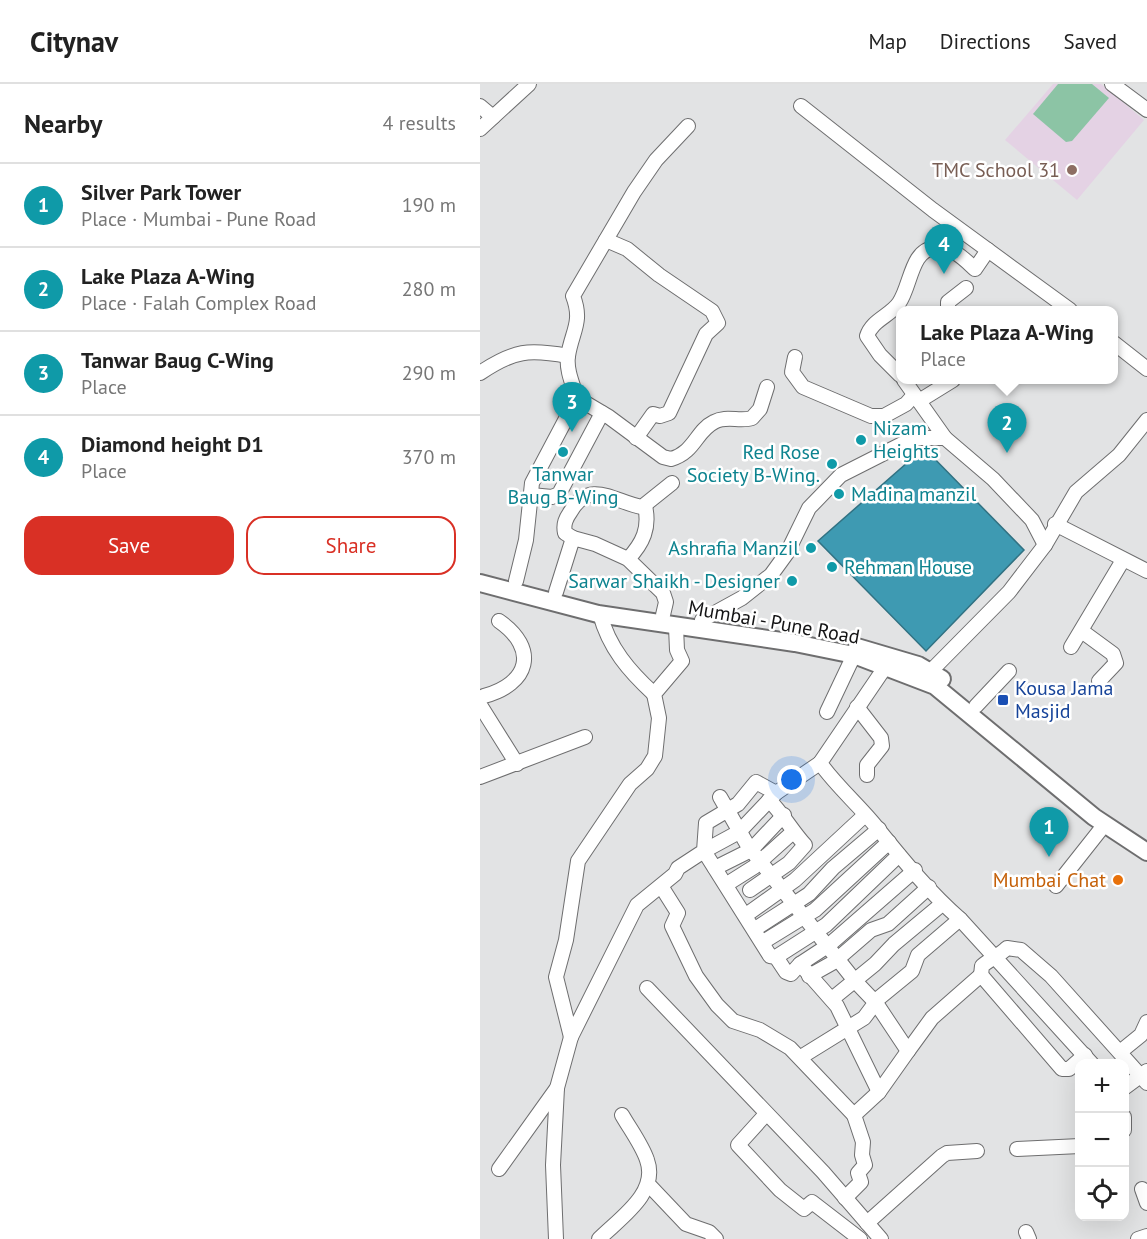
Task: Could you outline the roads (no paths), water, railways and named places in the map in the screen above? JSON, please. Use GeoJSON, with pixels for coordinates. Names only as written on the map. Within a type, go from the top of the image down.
{"type":"FeatureCollection","features":[{"type":"Feature","properties":{"kind":"main road","name":"Mumbai - Pune Road"},"geometry":{"type":"LineString","coordinates":[[480,574],[516,581],[670,621],[702,620],[807,636],[946,681],[1104,812],[1147,840]]}},
{"type":"Feature","properties":{"kind":"main road","name":"Mumbai - Pune Road"},"geometry":{"type":"LineString","coordinates":[[480,583],[600,614],[670,621],[889,661]]}},
{"type":"Feature","properties":{"kind":"main road","name":"Mumbai - Pune Road"},"geometry":{"type":"LineString","coordinates":[[926,676],[935,686],[1105,824],[1147,852]]}},
{"type":"Feature","properties":{"kind":"street"},"geometry":{"type":"LineString","coordinates":[[480,129],[530,84]]}},
{"type":"Feature","properties":{"kind":"street"},"geometry":{"type":"LineString","coordinates":[[1112,84],[1147,111]]}},
{"type":"Feature","properties":{"kind":"street"},"geometry":{"type":"LineString","coordinates":[[801,105],[988,250],[1065,306]]}},
{"type":"Feature","properties":{"kind":"street"},"geometry":{"type":"LineString","coordinates":[[480,106],[493,117]]}},
{"type":"Feature","properties":{"kind":"street"},"geometry":{"type":"LineString","coordinates":[[688,126],[657,160],[573,296],[577,311],[577,329],[568,356],[570,378],[577,398],[663,457],[671,459],[680,457],[692,448],[716,420],[746,420],[756,415],[767,387]]}},
{"type":"Feature","properties":{"kind":"street"},"geometry":{"type":"LineString","coordinates":[[606,240],[627,249],[717,317],[718,323],[706,334],[669,413],[660,416],[653,414],[636,438]]}},
{"type":"Feature","properties":{"kind":"street"},"geometry":{"type":"LineString","coordinates":[[901,306],[923,252],[929,248],[945,247],[962,257],[975,269],[988,250]]}},
{"type":"Feature","properties":{"kind":"street"},"geometry":{"type":"LineString","coordinates":[[948,306],[948,302],[966,288]]}},
{"type":"Feature","properties":{"kind":"street"},"geometry":{"type":"LineString","coordinates":[[896,311],[873,325],[867,336],[873,347],[896,364]]}},
{"type":"Feature","properties":{"kind":"street"},"geometry":{"type":"LineString","coordinates":[[1118,347],[1147,369]]}},
{"type":"Feature","properties":{"kind":"street"},"geometry":{"type":"LineString","coordinates":[[480,373],[501,359],[518,352],[537,350],[568,356]]}},
{"type":"Feature","properties":{"kind":"street"},"geometry":{"type":"LineString","coordinates":[[795,357],[792,372],[803,387],[861,413],[884,416],[945,384]]}},
{"type":"Feature","properties":{"kind":"street"},"geometry":{"type":"LineString","coordinates":[[907,384],[945,438],[993,479],[1032,520],[1045,545]]}},
{"type":"Feature","properties":{"kind":"street"},"geometry":{"type":"LineString","coordinates":[[516,581],[526,540],[532,483],[577,398]]}},
{"type":"Feature","properties":{"kind":"street"},"geometry":{"type":"LineString","coordinates":[[531,495],[552,497],[559,494],[602,413]]}},
{"type":"Feature","properties":{"kind":"street"},"geometry":{"type":"LineString","coordinates":[[926,676],[1008,592],[1045,545],[1055,524],[1076,492],[1119,455],[1147,420]]}},
{"type":"Feature","properties":{"kind":"street"},"geometry":{"type":"LineString","coordinates":[[702,620],[742,598],[771,575],[787,553],[809,508],[841,475],[914,438],[927,436],[945,438]]}},
{"type":"Feature","properties":{"kind":"street"},"geometry":{"type":"LineString","coordinates":[[654,694],[682,661],[677,650],[663,593],[628,559],[595,544],[573,538],[565,533],[564,524],[575,502],[583,496],[602,495],[640,507],[645,506],[672,483]]}},
{"type":"Feature","properties":{"kind":"street"},"geometry":{"type":"LineString","coordinates":[[628,559],[638,549],[647,530],[645,506]]}},
{"type":"Feature","properties":{"kind":"street"},"geometry":{"type":"LineString","coordinates":[[1055,524],[1147,571]]}},
{"type":"Feature","properties":{"kind":"street"},"geometry":{"type":"LineString","coordinates":[[556,592],[573,538]]}},
{"type":"Feature","properties":{"kind":"street"},"geometry":{"type":"LineString","coordinates":[[1071,647],[1083,632],[1123,560]]}},
{"type":"Feature","properties":{"kind":"street"},"geometry":{"type":"LineString","coordinates":[[572,1037],[556,977],[566,940],[578,861],[630,784],[647,769],[655,756],[659,718],[654,694],[628,669],[605,634],[600,614]]}},
{"type":"Feature","properties":{"kind":"street"},"geometry":{"type":"LineString","coordinates":[[499,621],[515,632],[525,648],[523,663],[515,681],[481,699],[517,764]]}},
{"type":"Feature","properties":{"kind":"street"},"geometry":{"type":"LineString","coordinates":[[1083,632],[1113,654],[1116,663],[1099,681]]}},
{"type":"Feature","properties":{"kind":"street"},"geometry":{"type":"LineString","coordinates":[[827,712],[854,655]]}},
{"type":"Feature","properties":{"kind":"street"},"geometry":{"type":"LineString","coordinates":[[556,1239],[553,1165],[557,1088],[572,1037],[637,905],[675,874],[678,868],[739,832],[772,796],[820,763],[889,661]]}},
{"type":"Feature","properties":{"kind":"street"},"geometry":{"type":"LineString","coordinates":[[976,706],[1009,671]]}},
{"type":"Feature","properties":{"kind":"street"},"geometry":{"type":"LineString","coordinates":[[857,707],[881,738],[882,746],[867,765],[867,775]]}},
{"type":"Feature","properties":{"kind":"street"},"geometry":{"type":"LineString","coordinates":[[480,777],[585,736]]}},
{"type":"Feature","properties":{"kind":"street"},"geometry":{"type":"LineString","coordinates":[[820,763],[899,855],[915,870],[942,904],[960,919],[997,958],[1088,1059]]}},
{"type":"Feature","properties":{"kind":"street"},"geometry":{"type":"LineString","coordinates":[[750,890],[773,876],[805,845],[794,832],[772,796],[756,782],[738,804],[706,823],[704,851],[727,884],[770,956],[776,957],[817,931],[899,855]]}},
{"type":"Feature","properties":{"kind":"street"},"geometry":{"type":"LineString","coordinates":[[720,797],[751,850],[829,945],[855,981],[876,1003],[908,1051]]}},
{"type":"Feature","properties":{"kind":"street"},"geometry":{"type":"LineString","coordinates":[[715,868],[751,850],[783,815]]}},
{"type":"Feature","properties":{"kind":"street"},"geometry":{"type":"LineString","coordinates":[[746,915],[783,888],[865,815]]}},
{"type":"Feature","properties":{"kind":"street"},"geometry":{"type":"LineString","coordinates":[[1056,886],[1105,824]]}},
{"type":"Feature","properties":{"kind":"street"},"geometry":{"type":"LineString","coordinates":[[755,929],[796,904],[879,829]]}},
{"type":"Feature","properties":{"kind":"street"},"geometry":{"type":"LineString","coordinates":[[727,884],[761,862],[794,832]]}},
{"type":"Feature","properties":{"kind":"street"},"geometry":{"type":"LineString","coordinates":[[763,942],[806,917],[889,842]]}},
{"type":"Feature","properties":{"kind":"street"},"geometry":{"type":"LineString","coordinates":[[776,957],[786,972],[790,974],[800,964],[829,945],[915,870]]}},
{"type":"Feature","properties":{"kind":"street"},"geometry":{"type":"LineString","coordinates":[[661,886],[678,914],[672,926],[696,976],[717,1005],[733,1021],[779,1040],[801,1057],[843,1106],[854,1115],[863,1142],[862,1155],[865,1165],[858,1173],[861,1182],[845,1198]]}},
{"type":"Feature","properties":{"kind":"street"},"geometry":{"type":"LineString","coordinates":[[809,976],[839,958],[871,930],[888,924],[929,887]]}},
{"type":"Feature","properties":{"kind":"street"},"geometry":{"type":"LineString","coordinates":[[832,999],[942,904]]}},
{"type":"Feature","properties":{"kind":"street"},"geometry":{"type":"LineString","coordinates":[[801,1057],[864,1018],[876,1003],[912,970],[918,955],[960,919]]}},
{"type":"Feature","properties":{"kind":"street"},"geometry":{"type":"LineString","coordinates":[[854,1115],[879,1092],[932,1018],[981,975],[982,966],[990,959],[997,958],[1007,948],[1021,950],[1070,996],[1145,1077],[1129,1086]]}},
{"type":"Feature","properties":{"kind":"street"},"geometry":{"type":"LineString","coordinates":[[800,964],[832,999],[879,1092]]}},
{"type":"Feature","properties":{"kind":"street"},"geometry":{"type":"LineString","coordinates":[[981,975],[1067,1070],[1075,1066]]}},
{"type":"Feature","properties":{"kind":"street"},"geometry":{"type":"LineString","coordinates":[[647,988],[845,1198],[880,1239]]}},
{"type":"Feature","properties":{"kind":"street"},"geometry":{"type":"LineString","coordinates":[[1034,1036],[1070,996]]}},
{"type":"Feature","properties":{"kind":"street"},"geometry":{"type":"LineString","coordinates":[[1120,1052],[1146,1029]]}},
{"type":"Feature","properties":{"kind":"street"},"geometry":{"type":"LineString","coordinates":[[499,1169],[557,1088]]}},
{"type":"Feature","properties":{"kind":"street"},"geometry":{"type":"LineString","coordinates":[[766,1114],[738,1145],[780,1190],[804,1209],[812,1202],[860,1239]]}},
{"type":"Feature","properties":{"kind":"street"},"geometry":{"type":"LineString","coordinates":[[599,1239],[639,1199],[649,1185],[648,1161],[622,1115]]}},
{"type":"Feature","properties":{"kind":"street"},"geometry":{"type":"LineString","coordinates":[[1017,1149],[1075,1146]]}},
{"type":"Feature","properties":{"kind":"street"},"geometry":{"type":"LineString","coordinates":[[867,1223],[942,1156],[948,1153],[977,1150]]}},
{"type":"Feature","properties":{"kind":"street"},"geometry":{"type":"LineString","coordinates":[[649,1185],[686,1224],[709,1233],[716,1239]]}},
{"type":"Feature","properties":{"kind":"street"},"geometry":{"type":"LineString","coordinates":[[1142,1189],[1147,1203]]}},
{"type":"Feature","properties":{"kind":"street"},"geometry":{"type":"LineString","coordinates":[[1138,1239],[1147,1236]]}},
{"type":"Feature","properties":{"kind":"water"},"geometry":{"type":"Polygon","coordinates":[[[924,448],[1024,550],[926,651],[818,541],[924,448]]]}},
{"type":"Feature","properties":{"kind":"place","name":"TMC School 31"},"geometry":{"type":"Point","coordinates":[1072,170]}},
{"type":"Feature","properties":{"kind":"place","name":"Diamond height D1"},"geometry":{"type":"Point","coordinates":[944,274]}},
{"type":"Feature","properties":{"kind":"place","name":"Tanwar Baug C-Wing"},"geometry":{"type":"Point","coordinates":[572,432]}},
{"type":"Feature","properties":{"kind":"place","name":"Nizam Heights"},"geometry":{"type":"Point","coordinates":[861,440]}},
{"type":"Feature","properties":{"kind":"place","name":"Tanwar Baug B-Wing"},"geometry":{"type":"Point","coordinates":[563,452]}},
{"type":"Feature","properties":{"kind":"place","name":"Lake Plaza A-Wing"},"geometry":{"type":"Point","coordinates":[1007,453]}},
{"type":"Feature","properties":{"kind":"place","name":"Red Rose Society B-Wing."},"geometry":{"type":"Point","coordinates":[832,464]}},
{"type":"Feature","properties":{"kind":"place","name":"Madina manzil"},"geometry":{"type":"Point","coordinates":[839,494]}},
{"type":"Feature","properties":{"kind":"place","name":"Ashrafia Manzil"},"geometry":{"type":"Point","coordinates":[811,548]}},
{"type":"Feature","properties":{"kind":"place","name":"Rehman House"},"geometry":{"type":"Point","coordinates":[832,567]}},
{"type":"Feature","properties":{"kind":"place","name":"Sarwar Shaikh - Designer"},"geometry":{"type":"Point","coordinates":[792,581]}},
{"type":"Feature","properties":{"kind":"place","name":"Kousa Jama Masjid"},"geometry":{"type":"Point","coordinates":[1003,700]}},
{"type":"Feature","properties":{"kind":"place","name":"Silver Park Tower"},"geometry":{"type":"Point","coordinates":[1049,857]}},
{"type":"Feature","properties":{"kind":"place","name":"Mumbai Chat"},"geometry":{"type":"Point","coordinates":[1118,880]}}]}
